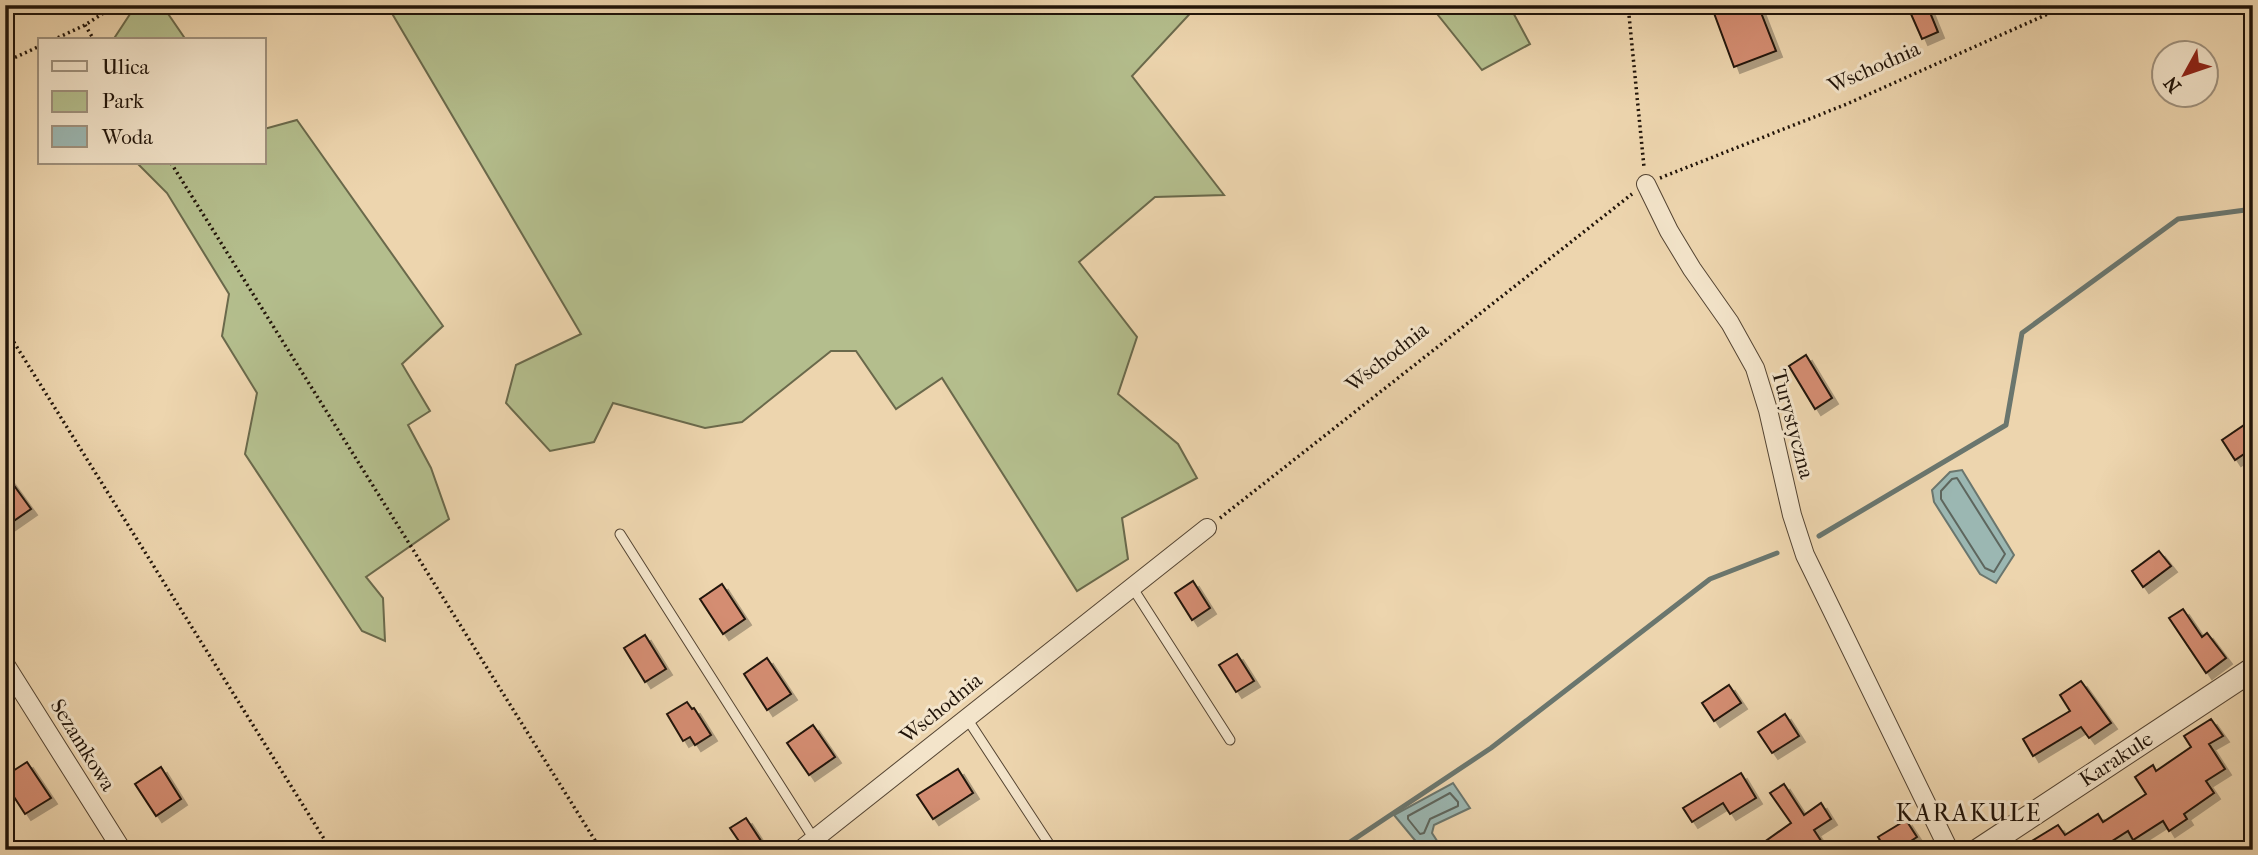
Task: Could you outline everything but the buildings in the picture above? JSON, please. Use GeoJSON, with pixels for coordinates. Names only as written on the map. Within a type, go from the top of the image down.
{"type":"FeatureCollection","features":[{"type":"Feature","properties":{"kind":"street","name":"Turystyczna"},"geometry":{"type":"LineString","coordinates":[[1646,184],[1669,231],[1730,323],[1755,368],[1805,555],[1949,850]]}},
{"type":"Feature","properties":{"kind":"street","name":"Wschodnia"},"geometry":{"type":"LineString","coordinates":[[807,846],[1207,528]]}},
{"type":"Feature","properties":{"kind":"street","name":"Sezamkowa"},"geometry":{"type":"LineString","coordinates":[[5,664],[122,850]]}},
{"type":"Feature","properties":{"kind":"street","name":"Karakule"},"geometry":{"type":"LineString","coordinates":[[1979,850],[2253,669]]}},
{"type":"Feature","properties":{"kind":"lane"},"geometry":{"type":"LineString","coordinates":[[620,534],[807,846]]}},
{"type":"Feature","properties":{"kind":"lane"},"geometry":{"type":"LineString","coordinates":[[1132,587],[1230,740]]}},
{"type":"Feature","properties":{"kind":"lane"},"geometry":{"type":"LineString","coordinates":[[966,717],[1053,850]]}},
{"type":"Feature","properties":{"kind":"path"},"geometry":{"type":"LineString","coordinates":[[57,38],[85,25],[116,5]]}},
{"type":"Feature","properties":{"kind":"path"},"geometry":{"type":"LineString","coordinates":[[1628,5],[1646,184]]}},
{"type":"Feature","properties":{"kind":"path","name":"Wschodnia"},"geometry":{"type":"LineString","coordinates":[[1207,528],[1646,184],[1847,104],[2050,13],[2059,5]]}},
{"type":"Feature","properties":{"kind":"path"},"geometry":{"type":"LineString","coordinates":[[85,25],[93,38]]}},
{"type":"Feature","properties":{"kind":"path"},"geometry":{"type":"LineString","coordinates":[[5,62],[38,47]]}},
{"type":"Feature","properties":{"kind":"path"},"geometry":{"type":"LineString","coordinates":[[172,164],[601,850]]}},
{"type":"Feature","properties":{"kind":"path"},"geometry":{"type":"LineString","coordinates":[[5,328],[331,850]]}},
{"type":"Feature","properties":{"kind":"green space"},"geometry":{"type":"Polygon","coordinates":[[[136,5],[162,5],[185,38],[114,38],[136,5]]]}},
{"type":"Feature","properties":{"kind":"green space"},"geometry":{"type":"Polygon","coordinates":[[[387,5],[1198,5],[1132,76],[1224,195],[1155,197],[1079,262],[1137,337],[1118,394],[1178,444],[1197,478],[1122,518],[1128,559],[1077,591],[942,378],[896,409],[856,351],[831,351],[742,422],[705,428],[613,403],[594,442],[550,451],[506,403],[516,365],[581,334],[387,5]]]}},
{"type":"Feature","properties":{"kind":"green space"},"geometry":{"type":"Polygon","coordinates":[[[1430,5],[1509,5],[1530,44],[1482,70],[1430,5]]]}},
{"type":"Feature","properties":{"kind":"green space"},"geometry":{"type":"Polygon","coordinates":[[[297,120],[443,326],[402,364],[430,411],[408,425],[431,468],[449,519],[366,577],[383,598],[385,641],[362,631],[245,454],[257,393],[222,336],[229,294],[167,193],[138,164],[266,164],[266,128],[297,120]]]}},
{"type":"Feature","properties":{"kind":"water"},"geometry":{"type":"Polygon","coordinates":[[[1962,470],[2014,555],[1996,583],[1980,574],[1934,502],[1932,490],[1950,472],[1962,470]]]}},
{"type":"Feature","properties":{"kind":"water"},"geometry":{"type":"Polygon","coordinates":[[[1453,783],[1470,808],[1434,825],[1432,833],[1443,850],[1423,850],[1394,815],[1453,783]]]}},
{"type":"Feature","properties":{"kind":"waterway"},"geometry":{"type":"LineString","coordinates":[[2243,5],[2253,21]]}},
{"type":"Feature","properties":{"kind":"waterway"},"geometry":{"type":"LineString","coordinates":[[1819,536],[2006,425],[2022,333],[2178,219],[2253,209]]}},
{"type":"Feature","properties":{"kind":"waterway"},"geometry":{"type":"LineString","coordinates":[[1338,850],[1491,748],[1710,579],[1777,553]]}},
{"type":"Feature","properties":{"kind":"district","name":"KARAKULE"},"geometry":{"type":"Point","coordinates":[1969,813]}}]}
